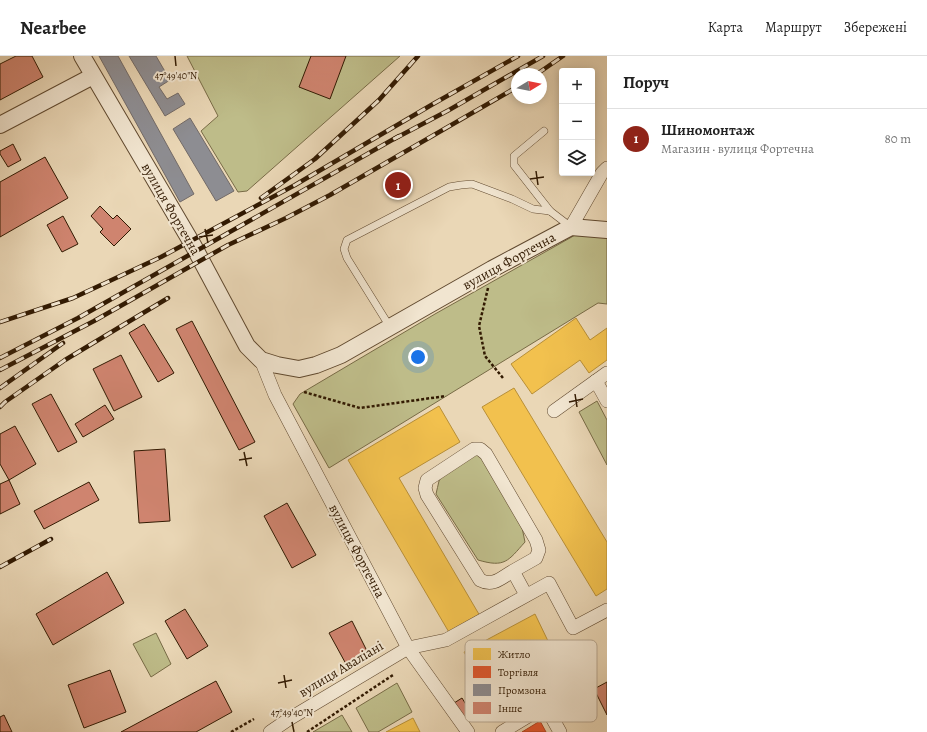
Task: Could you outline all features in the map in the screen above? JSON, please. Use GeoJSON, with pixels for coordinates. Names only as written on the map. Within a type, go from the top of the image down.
{"type":"FeatureCollection","features":[{"type":"Feature","properties":{"kind":"street","name":"вулиця Фортечна"},"geometry":{"type":"LineString","coordinates":[[82,56],[193,245],[247,346],[261,360],[275,395],[408,648],[468,732]]}},
{"type":"Feature","properties":{"kind":"street"},"geometry":{"type":"LineString","coordinates":[[0,125],[93,76]]}},
{"type":"Feature","properties":{"kind":"street"},"geometry":{"type":"LineString","coordinates":[[572,227],[602,173],[607,168]]}},
{"type":"Feature","properties":{"kind":"street","name":"вулиця Фортечна"},"geometry":{"type":"LineString","coordinates":[[261,360],[299,369],[316,365],[341,355],[492,269],[572,227],[607,230]]}},
{"type":"Feature","properties":{"kind":"street"},"geometry":{"type":"LineString","coordinates":[[554,411],[602,377],[607,401]]}},
{"type":"Feature","properties":{"kind":"street"},"geometry":{"type":"LineString","coordinates":[[474,449],[480,449],[486,454],[536,540],[539,550],[536,558],[513,571],[492,583],[480,580],[427,495],[425,488],[427,480],[474,449]]}},
{"type":"Feature","properties":{"kind":"street"},"geometry":{"type":"LineString","coordinates":[[513,571],[526,595]]}},
{"type":"Feature","properties":{"kind":"street","name":"вулиця Аваліані"},"geometry":{"type":"LineString","coordinates":[[270,732],[408,648],[446,640],[549,583],[573,628],[607,610]]}},
{"type":"Feature","properties":{"kind":"street"},"geometry":{"type":"LineString","coordinates":[[502,732],[519,722]]}},
{"type":"Feature","properties":{"kind":"street"},"geometry":{"type":"LineString","coordinates":[[554,722],[560,732]]}},
{"type":"Feature","properties":{"kind":"lane"},"geometry":{"type":"LineString","coordinates":[[544,131],[514,156],[514,165],[550,211],[572,227]]}},
{"type":"Feature","properties":{"kind":"lane"},"geometry":{"type":"LineString","coordinates":[[390,327],[347,258],[344,249],[347,240],[449,187],[461,184],[472,184],[533,209],[550,211]]}},
{"type":"Feature","properties":{"kind":"path"},"geometry":{"type":"LineString","coordinates":[[492,269],[479,326],[485,356],[502,378]]}},
{"type":"Feature","properties":{"kind":"path"},"geometry":{"type":"LineString","coordinates":[[304,392],[360,408],[446,396]]}},
{"type":"Feature","properties":{"kind":"path"},"geometry":{"type":"LineString","coordinates":[[307,732],[397,672]]}},
{"type":"Feature","properties":{"kind":"path"},"geometry":{"type":"LineString","coordinates":[[231,732],[254,719]]}},
{"type":"Feature","properties":{"kind":"shaded area"},"geometry":{"type":"Polygon","coordinates":[[[187,56],[400,56],[247,191],[238,192],[201,131],[218,116],[187,56]]]}},
{"type":"Feature","properties":{"kind":"shaded area"},"geometry":{"type":"Polygon","coordinates":[[[577,234],[607,238],[607,304],[598,303],[329,468],[293,404],[300,394],[435,314],[577,234]]]}},
{"type":"Feature","properties":{"kind":"shaded area"},"geometry":{"type":"Polygon","coordinates":[[[597,401],[607,420],[607,465],[579,412],[597,401]]]}},
{"type":"Feature","properties":{"kind":"shaded area"},"geometry":{"type":"Polygon","coordinates":[[[477,455],[489,462],[520,518],[525,542],[510,558],[500,563],[478,560],[436,494],[439,481],[450,467],[466,458],[477,455]]]}},
{"type":"Feature","properties":{"kind":"shaded area"},"geometry":{"type":"Polygon","coordinates":[[[156,633],[171,664],[151,677],[133,644],[156,633]]]}},
{"type":"Feature","properties":{"kind":"shaded area"},"geometry":{"type":"Polygon","coordinates":[[[397,683],[412,712],[378,732],[369,732],[356,708],[397,683]]]}},
{"type":"Feature","properties":{"kind":"shaded area"},"geometry":{"type":"Polygon","coordinates":[[[342,715],[352,732],[313,732],[342,715]]]}},
{"type":"Feature","properties":{"kind":"building: Житло"},"geometry":{"type":"Polygon","coordinates":[[[576,318],[590,340],[607,328],[607,360],[589,373],[580,360],[532,394],[511,364],[576,318]]]}},
{"type":"Feature","properties":{"kind":"building: Житло"},"geometry":{"type":"Polygon","coordinates":[[[514,388],[607,542],[607,589],[596,596],[482,407],[514,388]]]}},
{"type":"Feature","properties":{"kind":"building: Житло"},"geometry":{"type":"Polygon","coordinates":[[[439,406],[460,442],[399,478],[480,616],[450,634],[348,460],[439,406]]]}},
{"type":"Feature","properties":{"kind":"building: Житло"},"geometry":{"type":"Polygon","coordinates":[[[535,614],[548,640],[486,640],[535,614]]]}},
{"type":"Feature","properties":{"kind":"building: Житло"},"geometry":{"type":"Polygon","coordinates":[[[413,718],[420,732],[386,732],[413,718]]]}},
{"type":"Feature","properties":{"kind":"building: Торгівля"},"geometry":{"type":"Polygon","coordinates":[[[541,722],[546,732],[522,732],[541,722]]]}},
{"type":"Feature","properties":{"kind":"building: Промзона"},"geometry":{"type":"Polygon","coordinates":[[[99,56],[118,56],[194,194],[180,202],[99,56]]]}},
{"type":"Feature","properties":{"kind":"building: Промзона"},"geometry":{"type":"Polygon","coordinates":[[[129,56],[156,56],[170,80],[159,87],[167,99],[178,93],[185,104],[165,116],[129,56]]]}},
{"type":"Feature","properties":{"kind":"building: Промзона"},"geometry":{"type":"Polygon","coordinates":[[[190,118],[234,191],[216,201],[173,129],[190,118]]]}},
{"type":"Feature","properties":{"kind":"building: Інше"},"geometry":{"type":"Polygon","coordinates":[[[16,56],[32,56],[43,77],[0,100],[0,64],[16,56]]]}},
{"type":"Feature","properties":{"kind":"building: Інше"},"geometry":{"type":"Polygon","coordinates":[[[311,56],[346,56],[330,99],[299,87],[311,56]]]}},
{"type":"Feature","properties":{"kind":"building: Інше"},"geometry":{"type":"Polygon","coordinates":[[[13,144],[21,160],[8,167],[0,154],[0,151],[13,144]]]}},
{"type":"Feature","properties":{"kind":"building: Інше"},"geometry":{"type":"Polygon","coordinates":[[[45,157],[68,198],[0,237],[0,182],[45,157]]]}},
{"type":"Feature","properties":{"kind":"building: Інше"},"geometry":{"type":"Polygon","coordinates":[[[100,206],[113,219],[117,215],[131,229],[114,246],[100,232],[103,229],[91,216],[100,206]]]}},
{"type":"Feature","properties":{"kind":"building: Інше"},"geometry":{"type":"Polygon","coordinates":[[[63,216],[78,244],[62,252],[47,225],[63,216]]]}},
{"type":"Feature","properties":{"kind":"building: Інше"},"geometry":{"type":"Polygon","coordinates":[[[192,321],[255,442],[239,450],[176,329],[192,321]]]}},
{"type":"Feature","properties":{"kind":"building: Інше"},"geometry":{"type":"Polygon","coordinates":[[[144,324],[174,373],[158,382],[129,333],[144,324]]]}},
{"type":"Feature","properties":{"kind":"building: Інше"},"geometry":{"type":"Polygon","coordinates":[[[121,355],[142,397],[114,411],[93,369],[121,355]]]}},
{"type":"Feature","properties":{"kind":"building: Інше"},"geometry":{"type":"Polygon","coordinates":[[[51,394],[77,442],[58,452],[32,404],[51,394]]]}},
{"type":"Feature","properties":{"kind":"building: Інше"},"geometry":{"type":"Polygon","coordinates":[[[105,405],[114,419],[83,437],[75,424],[105,405]]]}},
{"type":"Feature","properties":{"kind":"building: Інше"},"geometry":{"type":"Polygon","coordinates":[[[15,426],[36,464],[9,480],[0,464],[0,434],[15,426]]]}},
{"type":"Feature","properties":{"kind":"building: Інше"},"geometry":{"type":"Polygon","coordinates":[[[165,449],[170,521],[139,523],[134,451],[165,449]]]}},
{"type":"Feature","properties":{"kind":"building: Інше"},"geometry":{"type":"Polygon","coordinates":[[[9,480],[20,504],[0,514],[0,484],[9,480]]]}},
{"type":"Feature","properties":{"kind":"building: Інше"},"geometry":{"type":"Polygon","coordinates":[[[89,482],[99,500],[44,529],[34,511],[89,482]]]}},
{"type":"Feature","properties":{"kind":"building: Інше"},"geometry":{"type":"Polygon","coordinates":[[[287,503],[316,555],[292,568],[264,516],[287,503]]]}},
{"type":"Feature","properties":{"kind":"building: Інше"},"geometry":{"type":"Polygon","coordinates":[[[107,572],[124,603],[53,645],[36,614],[107,572]]]}},
{"type":"Feature","properties":{"kind":"building: Інше"},"geometry":{"type":"Polygon","coordinates":[[[185,609],[208,646],[187,659],[165,621],[185,609]]]}},
{"type":"Feature","properties":{"kind":"building: Інше"},"geometry":{"type":"Polygon","coordinates":[[[352,621],[368,653],[346,664],[329,633],[352,621]]]}},
{"type":"Feature","properties":{"kind":"building: Інше"},"geometry":{"type":"Polygon","coordinates":[[[110,670],[126,712],[84,728],[68,685],[110,670]]]}},
{"type":"Feature","properties":{"kind":"building: Інше"},"geometry":{"type":"Polygon","coordinates":[[[216,681],[232,712],[196,732],[121,732],[216,681]]]}},
{"type":"Feature","properties":{"kind":"building: Інше"},"geometry":{"type":"Polygon","coordinates":[[[607,682],[607,715],[597,695],[597,687],[607,682]]]}},
{"type":"Feature","properties":{"kind":"building: Інше"},"geometry":{"type":"Polygon","coordinates":[[[462,698],[465,703],[465,720],[454,703],[462,698]]]}},
{"type":"Feature","properties":{"kind":"building: Інше"},"geometry":{"type":"Polygon","coordinates":[[[4,715],[12,732],[0,732],[0,717],[4,715]]]}},
{"type":"Feature","properties":{"kind":"railway"},"geometry":{"type":"LineString","coordinates":[[261,198],[315,159],[379,100],[418,56]]}},
{"type":"Feature","properties":{"kind":"railway"},"geometry":{"type":"LineString","coordinates":[[0,322],[73,298],[161,257],[295,185],[518,56]]}},
{"type":"Feature","properties":{"kind":"railway"},"geometry":{"type":"LineString","coordinates":[[394,139],[449,110],[543,56]]}},
{"type":"Feature","properties":{"kind":"railway"},"geometry":{"type":"LineString","coordinates":[[546,68],[563,56]]}},
{"type":"Feature","properties":{"kind":"railway"},"geometry":{"type":"LineString","coordinates":[[0,370],[94,321],[228,245],[286,218],[330,195],[511,90]]}},
{"type":"Feature","properties":{"kind":"railway"},"geometry":{"type":"LineString","coordinates":[[0,358],[78,318],[399,136]]}},
{"type":"Feature","properties":{"kind":"railway"},"geometry":{"type":"LineString","coordinates":[[0,407],[65,360],[168,298]]}},
{"type":"Feature","properties":{"kind":"railway"},"geometry":{"type":"LineString","coordinates":[[0,388],[63,343]]}},
{"type":"Feature","properties":{"kind":"railway"},"geometry":{"type":"LineString","coordinates":[[0,567],[51,539]]}},
{"type":"Feature","properties":{"kind":"place","name":"Шиномонтаж"},"geometry":{"type":"Point","coordinates":[398,185]}}]}
